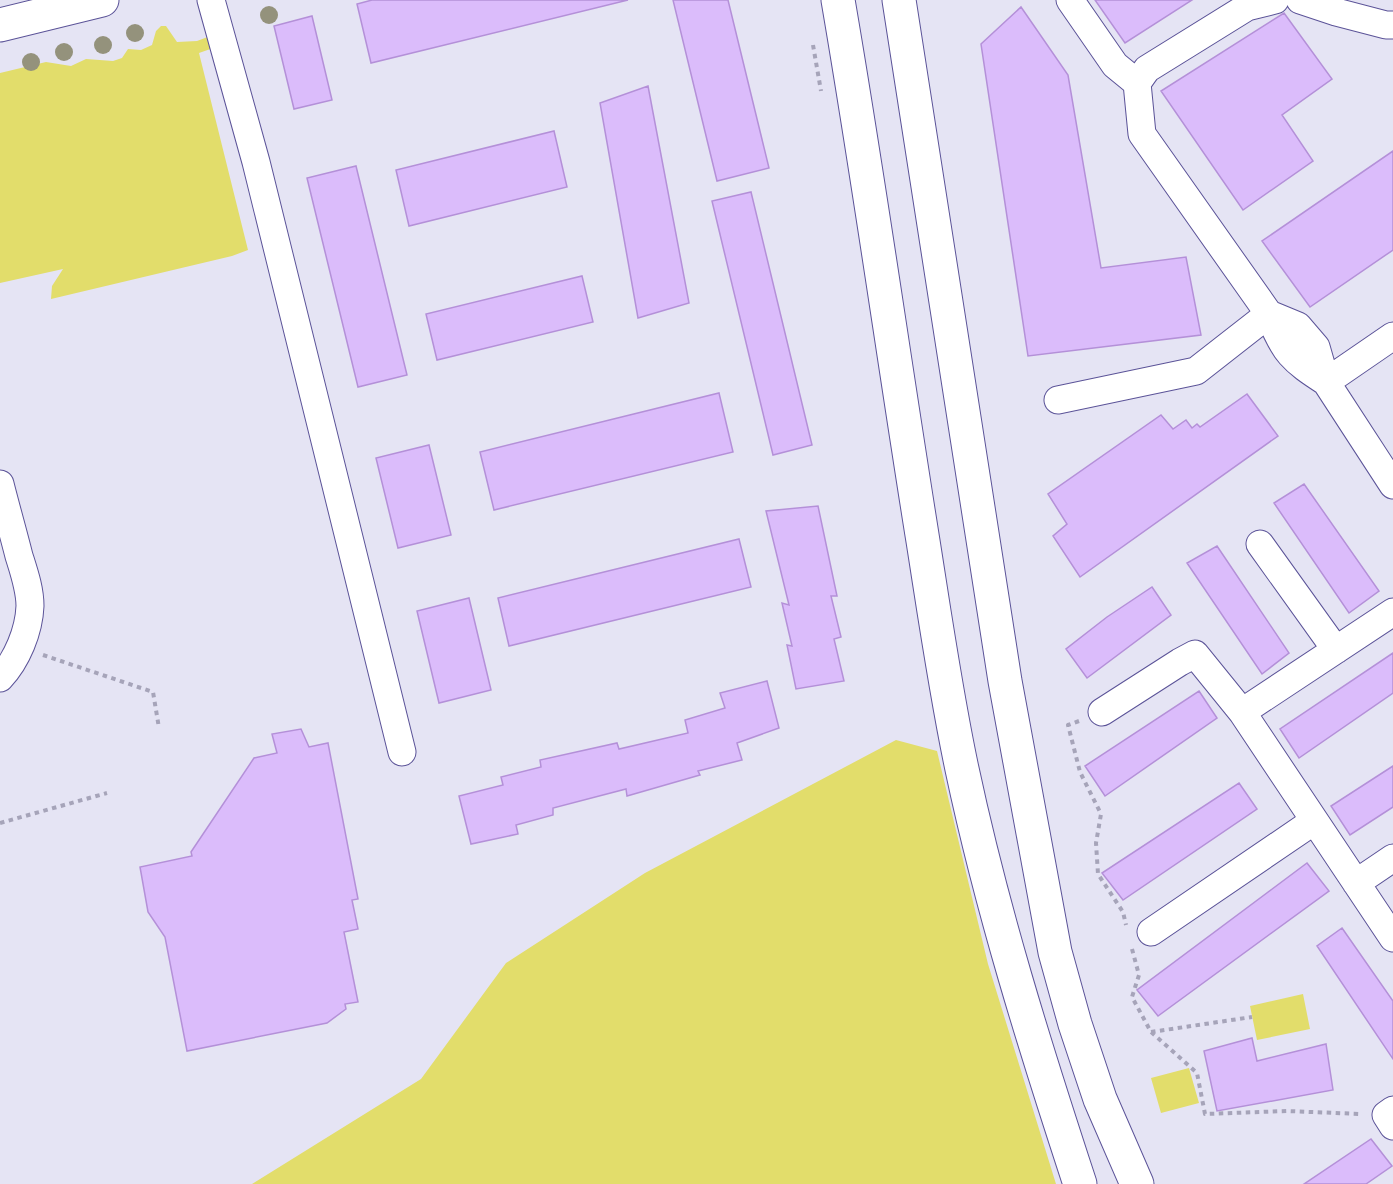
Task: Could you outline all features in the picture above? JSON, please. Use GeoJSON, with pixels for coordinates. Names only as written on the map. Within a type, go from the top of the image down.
{"type":"FeatureCollection","features":[{"type":"Feature","properties":{"kind":"main road"},"geometry":{"type":"LineString","coordinates":[[0,25],[102,0]]}},
{"type":"Feature","properties":{"kind":"main road"},"geometry":{"type":"LineString","coordinates":[[838,0],[898,387],[962,766],[987,876],[1022,1001],[1080,1184]]}},
{"type":"Feature","properties":{"kind":"main road"},"geometry":{"type":"LineString","coordinates":[[899,0],[1005,681],[1055,952],[1075,1024],[1100,1099],[1137,1184]]}},
{"type":"Feature","properties":{"kind":"street"},"geometry":{"type":"LineString","coordinates":[[211,0],[256,162],[402,752]]}},
{"type":"Feature","properties":{"kind":"street"},"geometry":{"type":"LineString","coordinates":[[1070,0],[1115,65],[1137,83]]}},
{"type":"Feature","properties":{"kind":"street"},"geometry":{"type":"LineString","coordinates":[[1275,0],[1247,7],[1147,69],[1137,83],[1142,134],[1269,314],[1279,341],[1297,363],[1326,382],[1393,485]]}},
{"type":"Feature","properties":{"kind":"street"},"geometry":{"type":"LineString","coordinates":[[1300,0],[1336,12],[1393,25]]}},
{"type":"Feature","properties":{"kind":"street"},"geometry":{"type":"LineString","coordinates":[[1059,400],[1196,371],[1269,314]]}},
{"type":"Feature","properties":{"kind":"street"},"geometry":{"type":"LineString","coordinates":[[1326,382],[1393,336]]}},
{"type":"Feature","properties":{"kind":"street"},"geometry":{"type":"LineString","coordinates":[[0,484],[27,583],[30,606],[27,626],[19,647],[10,667],[0,678]]}},
{"type":"Feature","properties":{"kind":"street"},"geometry":{"type":"LineString","coordinates":[[1260,544],[1336,650]]}},
{"type":"Feature","properties":{"kind":"street"},"geometry":{"type":"LineString","coordinates":[[1242,712],[1393,612]]}},
{"type":"Feature","properties":{"kind":"street"},"geometry":{"type":"LineString","coordinates":[[1102,712],[1195,654],[1242,712],[1393,939]]}},
{"type":"Feature","properties":{"kind":"street"},"geometry":{"type":"LineString","coordinates":[[1136,936],[1314,821]]}},
{"type":"Feature","properties":{"kind":"street"},"geometry":{"type":"LineString","coordinates":[[1356,883],[1393,858]]}},
{"type":"Feature","properties":{"kind":"path"},"geometry":{"type":"LineString","coordinates":[[19,647],[153,692],[159,728]]}},
{"type":"Feature","properties":{"kind":"path"},"geometry":{"type":"LineString","coordinates":[[1102,712],[1068,725],[1080,772],[1101,814],[1096,843],[1098,874],[1136,936],[1139,975],[1132,997],[1151,1032],[1197,1073],[1204,1114],[1287,1111],[1391,1117]]}},
{"type":"Feature","properties":{"kind":"path"},"geometry":{"type":"LineString","coordinates":[[0,823],[107,793]]}},
{"type":"Feature","properties":{"kind":"path"},"geometry":{"type":"LineString","coordinates":[[1151,1032],[1252,1017]]}},
{"type":"Feature","properties":{"kind":"shaded area"},"geometry":{"type":"Polygon","coordinates":[[[161,26],[166,26],[177,42],[197,41],[213,35],[219,46],[199,53],[248,250],[232,256],[51,299],[52,286],[63,269],[0,283],[0,73],[46,62],[71,66],[86,59],[113,61],[122,58],[128,49],[141,50],[152,45],[156,31],[161,26]]]}},
{"type":"Feature","properties":{"kind":"shaded area"},"geometry":{"type":"Polygon","coordinates":[[[896,740],[937,751],[988,964],[1056,1184],[252,1184],[421,1079],[506,963],[645,873],[896,740]]]}},
{"type":"Feature","properties":{"kind":"shaded area"},"geometry":{"type":"Polygon","coordinates":[[[1303,994],[1310,1029],[1257,1040],[1250,1006],[1303,994]]]}},
{"type":"Feature","properties":{"kind":"shaded area"},"geometry":{"type":"Polygon","coordinates":[[[1189,1068],[1199,1103],[1161,1113],[1151,1078],[1189,1068]]]}},
{"type":"Feature","properties":{"kind":"building"},"geometry":{"type":"Polygon","coordinates":[[[372,0],[628,0],[371,63],[357,4],[372,0]]]}},
{"type":"Feature","properties":{"kind":"building"},"geometry":{"type":"Polygon","coordinates":[[[673,0],[728,0],[769,168],[717,181],[673,0]]]}},
{"type":"Feature","properties":{"kind":"building"},"geometry":{"type":"Polygon","coordinates":[[[1095,0],[1192,0],[1125,43],[1095,0]]]}},
{"type":"Feature","properties":{"kind":"building"},"geometry":{"type":"Polygon","coordinates":[[[1021,7],[1068,75],[1101,268],[1186,257],[1201,335],[1028,356],[981,44],[1021,7]]]}},
{"type":"Feature","properties":{"kind":"building"},"geometry":{"type":"Polygon","coordinates":[[[1284,13],[1332,79],[1282,115],[1313,161],[1243,210],[1161,91],[1284,13]]]}},
{"type":"Feature","properties":{"kind":"building"},"geometry":{"type":"Polygon","coordinates":[[[312,16],[332,100],[294,109],[274,26],[312,16]]]}},
{"type":"Feature","properties":{"kind":"building"},"geometry":{"type":"Polygon","coordinates":[[[648,86],[689,303],[638,318],[600,103],[648,86]]]}},
{"type":"Feature","properties":{"kind":"building"},"geometry":{"type":"Polygon","coordinates":[[[554,131],[567,187],[409,226],[396,170],[554,131]]]}},
{"type":"Feature","properties":{"kind":"building"},"geometry":{"type":"Polygon","coordinates":[[[1393,151],[1393,250],[1310,307],[1262,241],[1393,151]]]}},
{"type":"Feature","properties":{"kind":"building"},"geometry":{"type":"Polygon","coordinates":[[[356,166],[407,375],[358,387],[307,178],[356,166]]]}},
{"type":"Feature","properties":{"kind":"building"},"geometry":{"type":"Polygon","coordinates":[[[751,192],[812,445],[773,455],[712,201],[751,192]]]}},
{"type":"Feature","properties":{"kind":"building"},"geometry":{"type":"Polygon","coordinates":[[[582,276],[593,322],[437,360],[426,314],[582,276]]]}},
{"type":"Feature","properties":{"kind":"building"},"geometry":{"type":"Polygon","coordinates":[[[719,393],[733,452],[494,510],[480,452],[719,393]]]}},
{"type":"Feature","properties":{"kind":"building"},"geometry":{"type":"Polygon","coordinates":[[[1247,394],[1278,436],[1080,577],[1053,536],[1067,524],[1048,494],[1161,415],[1173,429],[1186,420],[1192,428],[1197,424],[1200,427],[1247,394]]]}},
{"type":"Feature","properties":{"kind":"building"},"geometry":{"type":"Polygon","coordinates":[[[429,445],[451,535],[398,548],[376,458],[429,445]]]}},
{"type":"Feature","properties":{"kind":"building"},"geometry":{"type":"Polygon","coordinates":[[[1304,484],[1379,591],[1349,613],[1274,503],[1304,484]]]}},
{"type":"Feature","properties":{"kind":"building"},"geometry":{"type":"Polygon","coordinates":[[[818,506],[837,596],[831,596],[841,637],[834,639],[844,681],[796,689],[787,645],[792,646],[782,603],[789,605],[766,511],[818,506]]]}},
{"type":"Feature","properties":{"kind":"building"},"geometry":{"type":"Polygon","coordinates":[[[739,539],[751,587],[509,646],[498,598],[739,539]]]}},
{"type":"Feature","properties":{"kind":"building"},"geometry":{"type":"Polygon","coordinates":[[[1217,546],[1289,653],[1262,674],[1187,563],[1217,546]]]}},
{"type":"Feature","properties":{"kind":"building"},"geometry":{"type":"Polygon","coordinates":[[[1152,587],[1171,615],[1087,678],[1066,649],[1107,617],[1152,587]]]}},
{"type":"Feature","properties":{"kind":"building"},"geometry":{"type":"Polygon","coordinates":[[[469,598],[491,690],[439,703],[417,611],[469,598]]]}},
{"type":"Feature","properties":{"kind":"building"},"geometry":{"type":"Polygon","coordinates":[[[1393,653],[1393,693],[1299,758],[1280,729],[1393,653]]]}},
{"type":"Feature","properties":{"kind":"building"},"geometry":{"type":"Polygon","coordinates":[[[767,681],[779,728],[737,743],[742,760],[698,771],[700,775],[627,796],[626,789],[553,808],[553,815],[516,825],[518,834],[471,844],[459,796],[503,785],[501,777],[541,767],[540,760],[617,743],[619,749],[688,733],[685,720],[725,708],[720,693],[767,681]]]}},
{"type":"Feature","properties":{"kind":"building"},"geometry":{"type":"Polygon","coordinates":[[[1199,691],[1217,718],[1105,796],[1085,766],[1199,691]]]}},
{"type":"Feature","properties":{"kind":"building"},"geometry":{"type":"Polygon","coordinates":[[[301,729],[309,747],[328,743],[358,899],[352,900],[358,929],[344,932],[358,1002],[345,1004],[346,1009],[327,1023],[187,1051],[165,937],[148,912],[140,867],[192,856],[191,852],[254,758],[277,753],[272,734],[301,729]]]}},
{"type":"Feature","properties":{"kind":"building"},"geometry":{"type":"Polygon","coordinates":[[[1393,766],[1393,807],[1350,835],[1331,806],[1393,766]]]}},
{"type":"Feature","properties":{"kind":"building"},"geometry":{"type":"Polygon","coordinates":[[[1239,783],[1257,809],[1123,900],[1102,873],[1239,783]]]}},
{"type":"Feature","properties":{"kind":"building"},"geometry":{"type":"Polygon","coordinates":[[[1307,863],[1329,891],[1158,1016],[1137,990],[1307,863]]]}},
{"type":"Feature","properties":{"kind":"building"},"geometry":{"type":"Polygon","coordinates":[[[1342,928],[1393,1001],[1393,1059],[1317,946],[1342,928]]]}},
{"type":"Feature","properties":{"kind":"building"},"geometry":{"type":"Polygon","coordinates":[[[1252,1038],[1257,1061],[1326,1044],[1333,1090],[1217,1111],[1204,1051],[1252,1038]]]}},
{"type":"Feature","properties":{"kind":"building"},"geometry":{"type":"Polygon","coordinates":[[[1371,1139],[1392,1166],[1366,1184],[1304,1184],[1371,1139]]]}}]}
